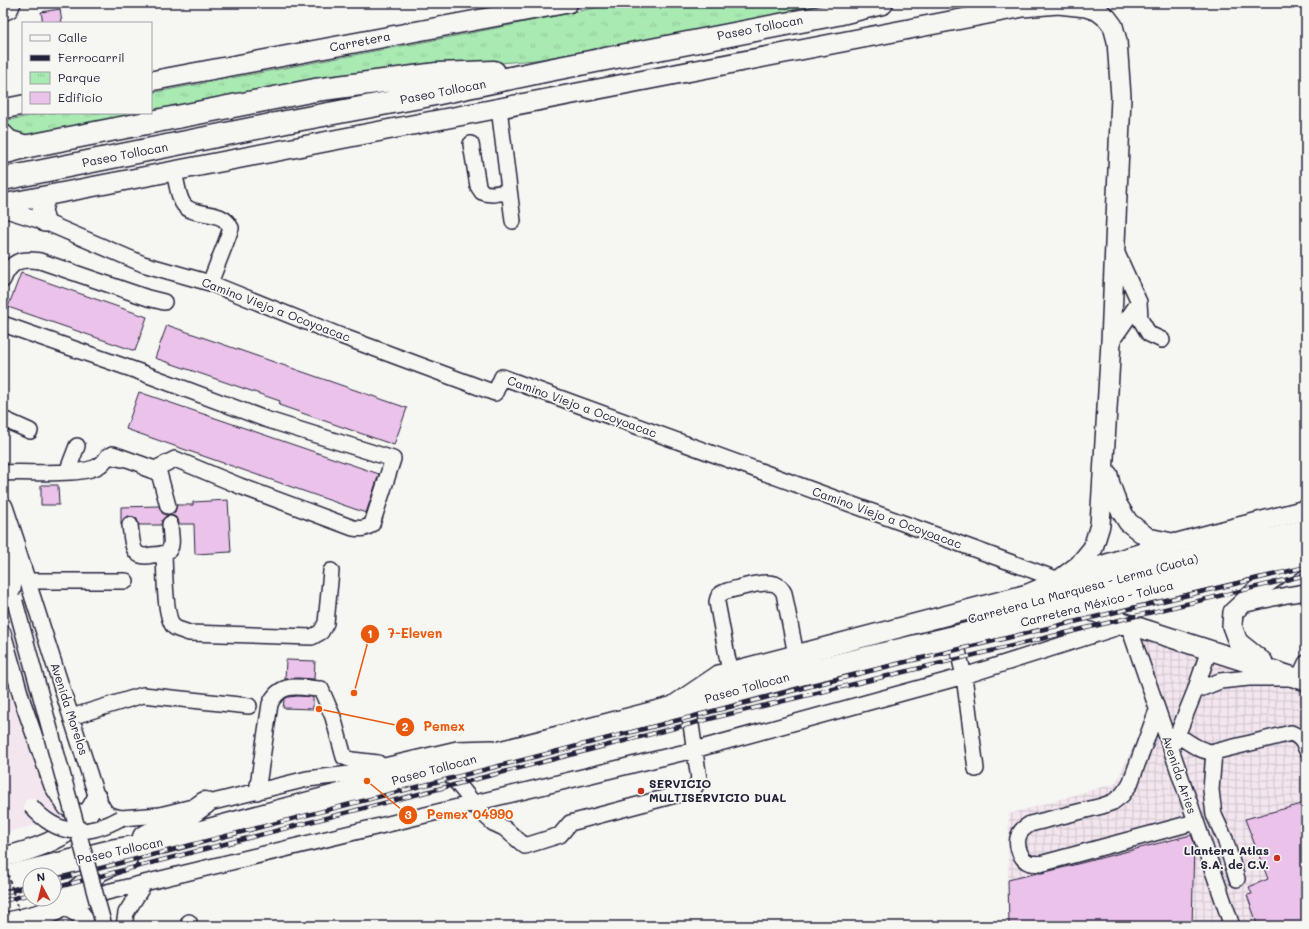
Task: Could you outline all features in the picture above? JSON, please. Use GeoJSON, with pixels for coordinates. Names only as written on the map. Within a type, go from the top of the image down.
{"type":"FeatureCollection","features":[{"type":"Feature","properties":{"kind":"highway"},"geometry":{"type":"LineString","coordinates":[[836,14],[865,3]]}},
{"type":"Feature","properties":{"kind":"highway","name":"Paseo Tollocan"},"geometry":{"type":"LineString","coordinates":[[3,180],[290,121],[433,95],[549,70],[836,14],[882,3]]}},
{"type":"Feature","properties":{"kind":"highway"},"geometry":{"type":"LineString","coordinates":[[3,152],[315,90],[437,74],[549,70]]}},
{"type":"Feature","properties":{"kind":"highway","name":"Carretera La Marquesa - Lerma (Cuota)"},"geometry":{"type":"LineString","coordinates":[[864,658],[926,631],[1228,550],[1306,531]]}},
{"type":"Feature","properties":{"kind":"highway","name":"Carretera México - Toluca"},"geometry":{"type":"LineString","coordinates":[[864,658],[955,638],[1306,554]]}},
{"type":"Feature","properties":{"kind":"highway","name":"Paseo Tollocan"},"geometry":{"type":"LineString","coordinates":[[3,878],[116,850],[164,842],[518,747],[864,658]]}},
{"type":"Feature","properties":{"kind":"highway"},"geometry":{"type":"LineString","coordinates":[[116,850],[181,820],[205,803]]}},
{"type":"Feature","properties":{"kind":"highway"},"geometry":{"type":"LineString","coordinates":[[42,915],[82,887],[99,870],[164,842]]}},
{"type":"Feature","properties":{"kind":"highway"},"geometry":{"type":"LineString","coordinates":[[10,919],[42,915],[66,906]]}},
{"type":"Feature","properties":{"kind":"main road","name":"Carretera"},"geometry":{"type":"LineString","coordinates":[[152,81],[568,3]]}},
{"type":"Feature","properties":{"kind":"main road"},"geometry":{"type":"LineString","coordinates":[[3,204],[499,108],[564,97],[1023,7],[1058,4],[1086,7],[1098,11],[1107,18],[1112,26],[1117,41],[1121,96],[1105,454],[1100,525],[1093,548],[1079,565],[1059,580]]}},
{"type":"Feature","properties":{"kind":"main road"},"geometry":{"type":"LineString","coordinates":[[3,134],[9,140],[29,146]]}},
{"type":"Feature","properties":{"kind":"main road"},"geometry":{"type":"LineString","coordinates":[[45,222],[42,210],[46,196]]}},
{"type":"Feature","properties":{"kind":"main road"},"geometry":{"type":"LineString","coordinates":[[1105,454],[1110,484],[1116,504],[1128,522],[1148,538],[1173,544]]}},
{"type":"Feature","properties":{"kind":"main road"},"geometry":{"type":"LineString","coordinates":[[3,507],[15,543],[14,586]]}},
{"type":"Feature","properties":{"kind":"main road"},"geometry":{"type":"LineString","coordinates":[[678,707],[719,675],[1028,594],[1059,580],[1173,544],[1306,510]]}},
{"type":"Feature","properties":{"kind":"main road"},"geometry":{"type":"LineString","coordinates":[[1275,671],[1254,657],[1238,642],[1232,626],[1233,612],[1258,589],[1306,554]]}},
{"type":"Feature","properties":{"kind":"main road"},"geometry":{"type":"LineString","coordinates":[[1081,607],[1128,624],[1275,671],[1304,674]]}},
{"type":"Feature","properties":{"kind":"main road"},"geometry":{"type":"LineString","coordinates":[[3,857],[20,853],[47,843],[70,831],[82,820],[94,803]]}},
{"type":"Feature","properties":{"kind":"main road"},"geometry":{"type":"LineString","coordinates":[[66,906],[80,914],[89,926]]}},
{"type":"Feature","properties":{"kind":"street"},"geometry":{"type":"LineString","coordinates":[[3,13],[10,10],[13,3]]}},
{"type":"Feature","properties":{"kind":"street"},"geometry":{"type":"LineString","coordinates":[[499,108],[513,221]]}},
{"type":"Feature","properties":{"kind":"street"},"geometry":{"type":"LineString","coordinates":[[471,144],[478,186],[482,192],[492,194],[509,191]]}},
{"type":"Feature","properties":{"kind":"street"},"geometry":{"type":"LineString","coordinates":[[176,181],[180,198],[184,206],[189,210],[218,216],[226,222],[230,228],[210,283]]}},
{"type":"Feature","properties":{"kind":"street","name":"Camino Viejo a Ocoyoacac"},"geometry":{"type":"LineString","coordinates":[[3,209],[45,222],[143,264],[210,283],[341,336],[494,393],[502,377],[1059,580]]}},
{"type":"Feature","properties":{"kind":"street"},"geometry":{"type":"LineString","coordinates":[[1114,248],[1140,302],[1140,320],[1149,334],[1162,340]]}},
{"type":"Feature","properties":{"kind":"street"},"geometry":{"type":"LineString","coordinates":[[3,280],[10,266],[19,260],[30,259],[164,302]]}},
{"type":"Feature","properties":{"kind":"street"},"geometry":{"type":"LineString","coordinates":[[1111,342],[1140,302]]}},
{"type":"Feature","properties":{"kind":"street"},"geometry":{"type":"LineString","coordinates":[[3,324],[140,372],[265,419],[393,459],[372,524],[362,529],[353,528],[240,486],[175,459],[155,469],[114,456]]}},
{"type":"Feature","properties":{"kind":"street"},"geometry":{"type":"LineString","coordinates":[[4,415],[30,431]]}},
{"type":"Feature","properties":{"kind":"street"},"geometry":{"type":"LineString","coordinates":[[67,472],[77,446]]}},
{"type":"Feature","properties":{"kind":"street"},"geometry":{"type":"LineString","coordinates":[[3,473],[67,472],[86,470],[100,465],[114,456]]}},
{"type":"Feature","properties":{"kind":"street"},"geometry":{"type":"LineString","coordinates":[[114,456],[159,473],[168,506]]}},
{"type":"Feature","properties":{"kind":"street"},"geometry":{"type":"LineString","coordinates":[[130,525],[134,549],[137,553],[144,556],[164,555],[168,552],[171,546],[170,524]]}},
{"type":"Feature","properties":{"kind":"street"},"geometry":{"type":"LineString","coordinates":[[164,555],[167,608],[170,620],[175,628],[189,633],[312,637],[321,632],[326,623],[331,571]]}},
{"type":"Feature","properties":{"kind":"street"},"geometry":{"type":"LineString","coordinates":[[14,586],[126,581]]}},
{"type":"Feature","properties":{"kind":"street"},"geometry":{"type":"LineString","coordinates":[[730,672],[717,602],[721,593],[727,591],[765,584],[775,584],[781,587],[784,593],[796,655]]}},
{"type":"Feature","properties":{"kind":"street","name":"Avenida Morelos"},"geometry":{"type":"LineString","coordinates":[[14,586],[71,717],[94,803],[109,815],[121,818]]}},
{"type":"Feature","properties":{"kind":"street","name":"Avenida Morelos"},"geometry":{"type":"LineString","coordinates":[[14,586],[104,926]]}},
{"type":"Feature","properties":{"kind":"street"},"geometry":{"type":"LineString","coordinates":[[1242,605],[1306,592]]}},
{"type":"Feature","properties":{"kind":"street"},"geometry":{"type":"LineString","coordinates":[[66,906],[107,892],[694,750],[964,676],[1128,624]]}},
{"type":"Feature","properties":{"kind":"street","name":"Avenida Aries"},"geometry":{"type":"LineString","coordinates":[[1128,624],[1232,926]]}},
{"type":"Feature","properties":{"kind":"street"},"geometry":{"type":"LineString","coordinates":[[3,634],[22,700],[52,786],[66,808],[80,812],[94,803]]}},
{"type":"Feature","properties":{"kind":"street"},"geometry":{"type":"LineString","coordinates":[[955,638],[964,676],[976,768]]}},
{"type":"Feature","properties":{"kind":"street"},"geometry":{"type":"LineString","coordinates":[[1171,752],[1209,650]]}},
{"type":"Feature","properties":{"kind":"street"},"geometry":{"type":"LineString","coordinates":[[1195,691],[1220,681],[1304,674]]}},
{"type":"Feature","properties":{"kind":"street"},"geometry":{"type":"LineString","coordinates":[[257,792],[270,704],[274,696],[283,688],[296,686],[322,689],[333,717],[344,757],[367,763],[396,764]]}},
{"type":"Feature","properties":{"kind":"street"},"geometry":{"type":"LineString","coordinates":[[71,717],[143,695],[249,706]]}},
{"type":"Feature","properties":{"kind":"street"},"geometry":{"type":"LineString","coordinates":[[444,767],[493,823],[504,828],[525,846],[560,835],[570,823],[694,789],[698,779],[694,750],[678,707]]}},
{"type":"Feature","properties":{"kind":"street"},"geometry":{"type":"LineString","coordinates":[[1157,710],[1130,784],[1122,795],[1113,802],[1102,806],[1030,824],[1022,829],[1018,836],[1018,849],[1024,859],[1030,863],[1040,864],[1195,822]]}},
{"type":"Feature","properties":{"kind":"street"},"geometry":{"type":"LineString","coordinates":[[1178,735],[1207,752],[1214,752],[1291,733],[1298,736],[1305,743],[1306,749]]}},
{"type":"Feature","properties":{"kind":"street"},"geometry":{"type":"LineString","coordinates":[[31,806],[38,815],[56,826],[70,831],[87,831],[107,826],[121,818],[160,815],[307,779],[350,774],[457,749],[518,747]]}},
{"type":"Feature","properties":{"kind":"street"},"geometry":{"type":"LineString","coordinates":[[1214,752],[1211,790],[1214,815],[1224,839],[1237,879]]}},
{"type":"Feature","properties":{"kind":"street"},"geometry":{"type":"LineString","coordinates":[[124,926],[126,913],[144,884]]}},
{"type":"Feature","properties":{"kind":"path"},"geometry":{"type":"LineString","coordinates":[[3,857],[10,919]]}},
{"type":"Feature","properties":{"kind":"shaded area"},"geometry":{"type":"Polygon","coordinates":[[[3,553],[76,815],[3,833],[3,553]]]}},
{"type":"Feature","properties":{"kind":"shaded area"},"geometry":{"type":"Polygon","coordinates":[[[1128,624],[1236,662],[1306,693],[1306,926],[1240,926],[1128,624]]]}},
{"type":"Feature","properties":{"kind":"shaded area"},"geometry":{"type":"Polygon","coordinates":[[[1157,710],[1239,926],[1009,926],[1009,814],[1116,783],[1131,751],[1157,710]]]}},
{"type":"Feature","properties":{"kind":"green space"},"geometry":{"type":"Polygon","coordinates":[[[619,3],[871,3],[535,60],[489,64],[3,149],[3,121],[42,114],[152,114],[152,93],[466,34],[619,3]]]}},
{"type":"Feature","properties":{"kind":"building"},"geometry":{"type":"Polygon","coordinates":[[[60,9],[62,22],[43,22],[41,12],[60,9]]]}},
{"type":"Feature","properties":{"kind":"building"},"geometry":{"type":"Polygon","coordinates":[[[21,273],[147,317],[135,351],[8,307],[21,273]]]}},
{"type":"Feature","properties":{"kind":"building"},"geometry":{"type":"Polygon","coordinates":[[[167,325],[407,408],[394,445],[279,405],[280,401],[155,358],[167,325]]]}},
{"type":"Feature","properties":{"kind":"building"},"geometry":{"type":"Polygon","coordinates":[[[139,392],[379,474],[366,513],[126,429],[139,392]]]}},
{"type":"Feature","properties":{"kind":"building"},"geometry":{"type":"Polygon","coordinates":[[[41,485],[58,485],[59,505],[41,505],[41,485]]]}},
{"type":"Feature","properties":{"kind":"building"},"geometry":{"type":"Polygon","coordinates":[[[228,500],[231,552],[195,554],[194,524],[179,524],[178,519],[169,515],[175,512],[177,505],[193,505],[193,502],[228,500]]]}},
{"type":"Feature","properties":{"kind":"building"},"geometry":{"type":"Polygon","coordinates":[[[159,506],[162,513],[169,515],[162,520],[161,525],[139,525],[137,519],[128,516],[124,518],[121,525],[121,507],[159,506]]]}},
{"type":"Feature","properties":{"kind":"building"},"geometry":{"type":"Polygon","coordinates":[[[286,660],[315,661],[314,679],[285,679],[286,660]]]}},
{"type":"Feature","properties":{"kind":"building"},"geometry":{"type":"Polygon","coordinates":[[[288,697],[313,697],[313,709],[283,708],[285,699],[288,697]]]}},
{"type":"Feature","properties":{"kind":"building"},"geometry":{"type":"Polygon","coordinates":[[[1306,803],[1306,926],[1258,926],[1247,895],[1252,894],[1249,887],[1268,879],[1245,819],[1306,803]]]}},
{"type":"Feature","properties":{"kind":"building"},"geometry":{"type":"Polygon","coordinates":[[[1191,835],[1194,842],[1192,926],[1009,926],[1008,880],[1042,873],[1191,835]]]}},
{"type":"Feature","properties":{"kind":"railway"},"geometry":{"type":"LineString","coordinates":[[62,878],[901,663],[1306,567]]}},
{"type":"Feature","properties":{"kind":"railway"},"geometry":{"type":"LineString","coordinates":[[62,886],[721,716],[1306,575]]}},
{"type":"Feature","properties":{"kind":"railway"},"geometry":{"type":"LineString","coordinates":[[3,893],[22,888]]}},
{"type":"Feature","properties":{"kind":"railway"},"geometry":{"type":"LineString","coordinates":[[3,901],[22,896]]}},
{"type":"Feature","properties":{"kind":"place","name":"7-Eleven"},"geometry":{"type":"Point","coordinates":[354,693]}},
{"type":"Feature","properties":{"kind":"place","name":"Pemex"},"geometry":{"type":"Point","coordinates":[319,709]}},
{"type":"Feature","properties":{"kind":"place","name":"Pemex 04990"},"geometry":{"type":"Point","coordinates":[367,781]}},
{"type":"Feature","properties":{"kind":"place","name":"SERVICIO MULTISERVICIO DUAL"},"geometry":{"type":"Point","coordinates":[641,791]}},
{"type":"Feature","properties":{"kind":"place","name":"Llantera Atlas S.A. de C.V."},"geometry":{"type":"Point","coordinates":[1277,858]}}]}
